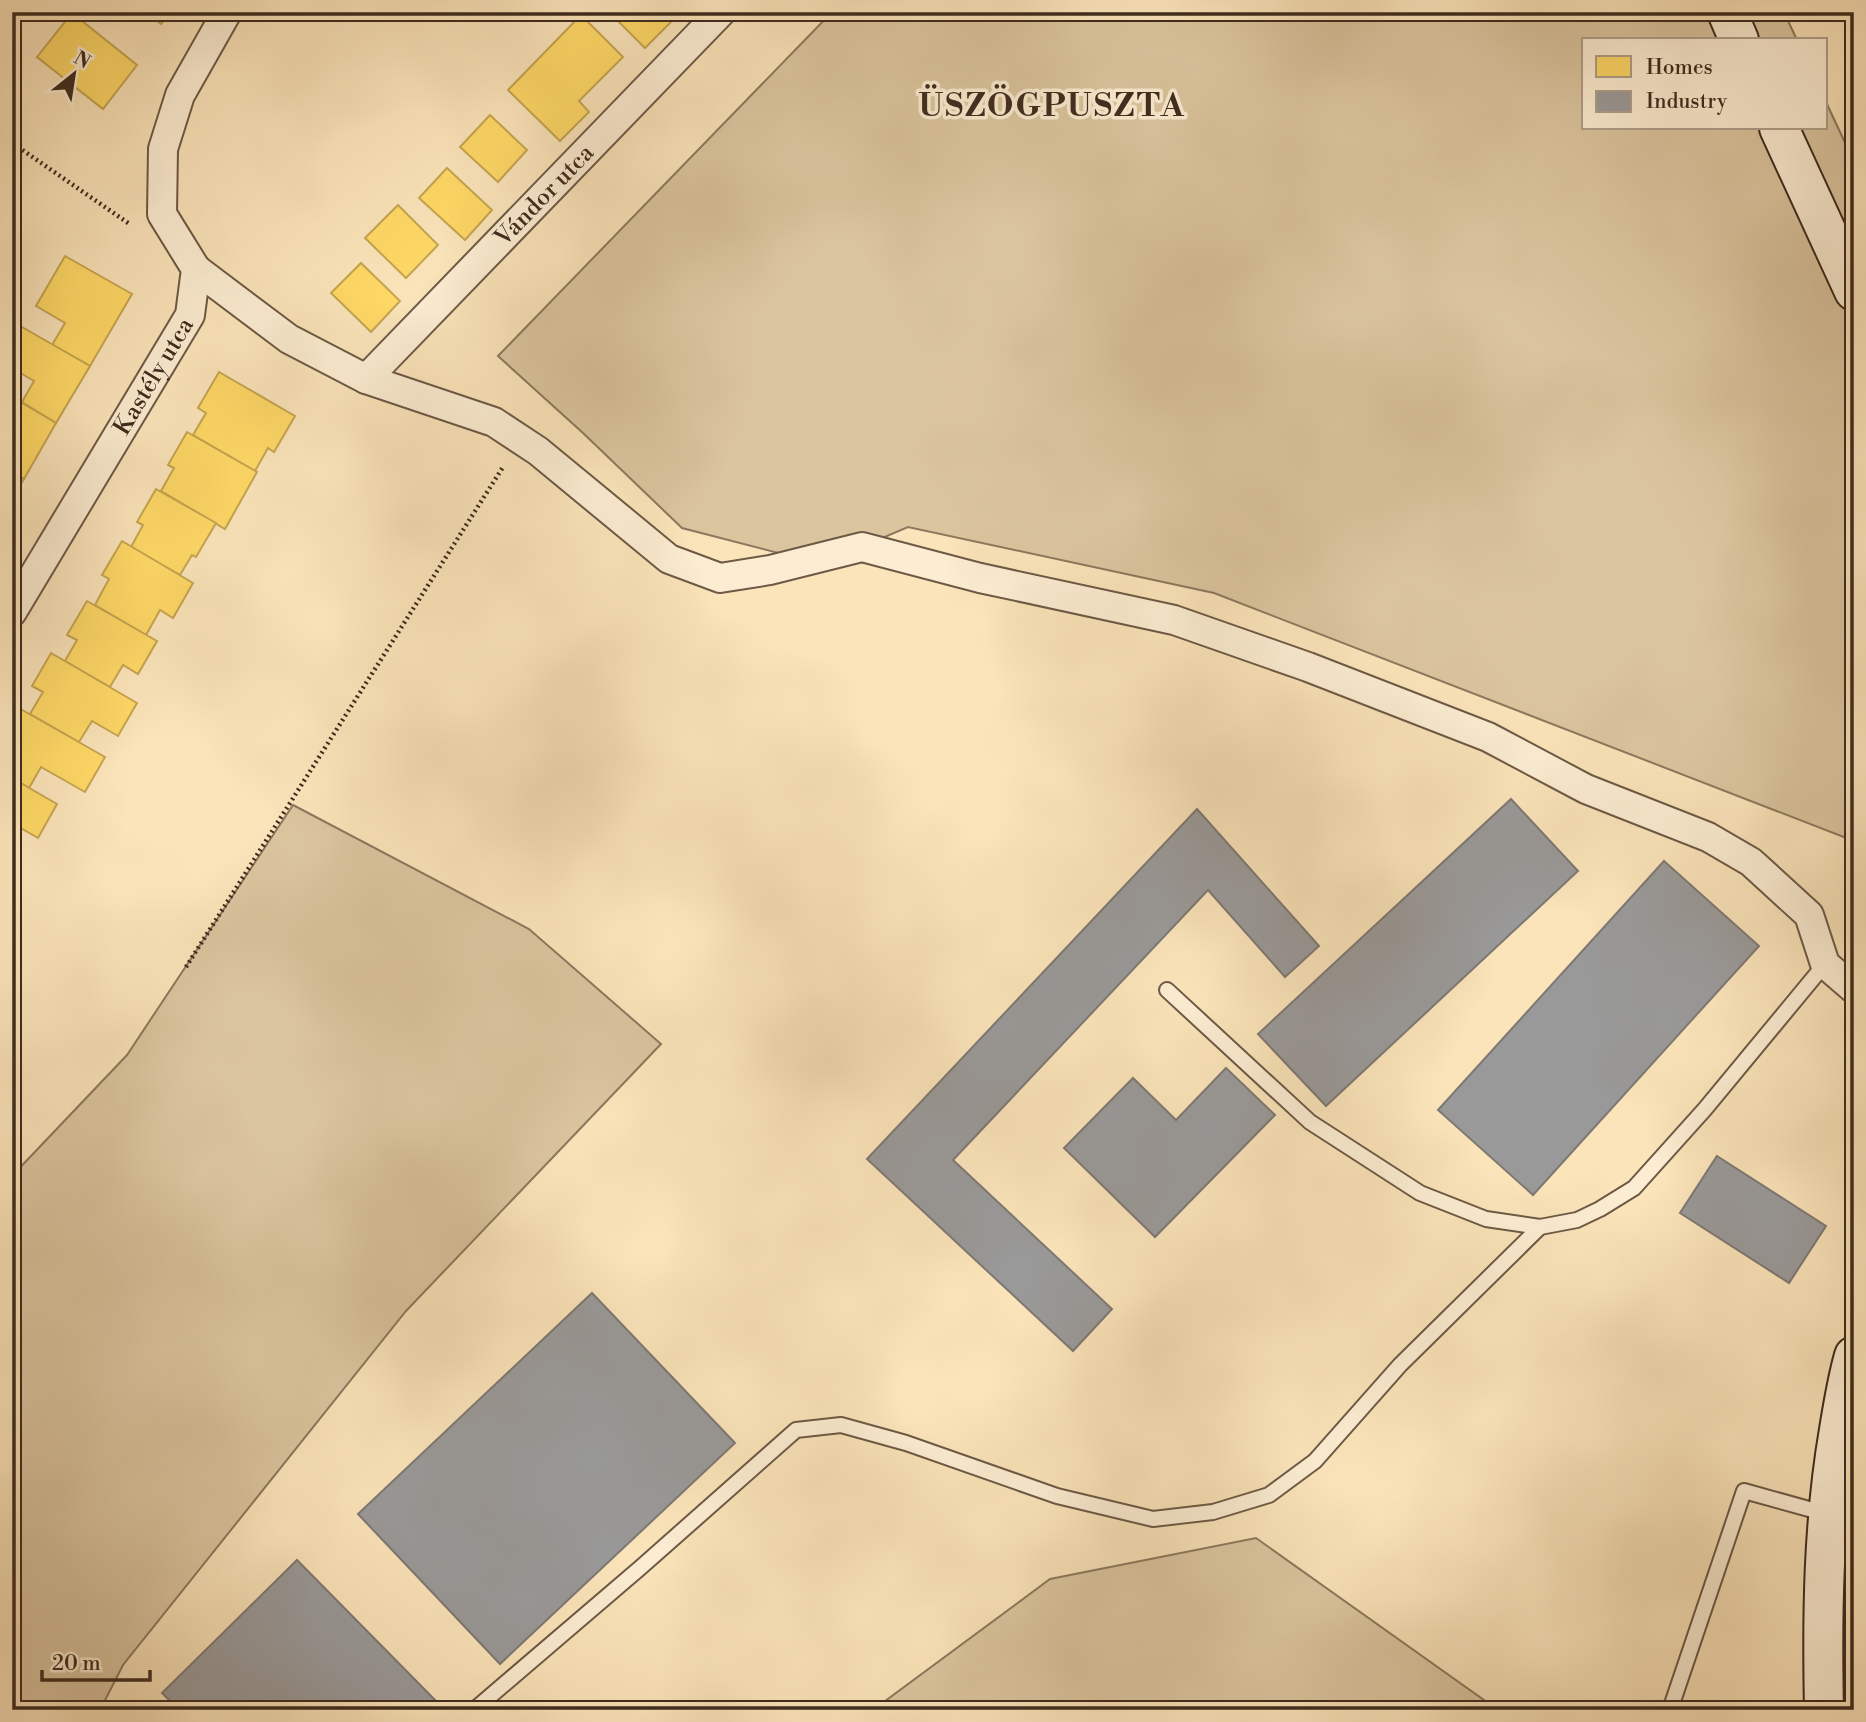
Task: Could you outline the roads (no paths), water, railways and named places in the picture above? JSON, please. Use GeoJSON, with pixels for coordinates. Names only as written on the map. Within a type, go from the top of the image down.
{"type":"FeatureCollection","features":[{"type":"Feature","properties":{"kind":"main road"},"geometry":{"type":"LineString","coordinates":[[1727,12],[1738,38]]}},
{"type":"Feature","properties":{"kind":"main road"},"geometry":{"type":"LineString","coordinates":[[1780,130],[1854,290]]}},
{"type":"Feature","properties":{"kind":"main road"},"geometry":{"type":"LineString","coordinates":[[1824,1710],[1823,1586],[1827,1514],[1833,1461],[1854,1356]]}},
{"type":"Feature","properties":{"kind":"street"},"geometry":{"type":"LineString","coordinates":[[227,12],[180,95],[163,149],[162,214],[195,269],[289,339],[366,379],[494,422],[520,439],[669,559],[720,578],[770,570],[862,547],[980,578],[1174,620],[1308,667],[1488,737],[1586,789],[1708,836],[1751,862],[1808,915],[1825,964],[1854,989]]}},
{"type":"Feature","properties":{"kind":"street","name":"Vándor utca"},"geometry":{"type":"LineString","coordinates":[[366,379],[721,12]]}},
{"type":"Feature","properties":{"kind":"street","name":"Kastély utca"},"geometry":{"type":"LineString","coordinates":[[12,612],[190,315],[195,269]]}},
{"type":"Feature","properties":{"kind":"lane"},"geometry":{"type":"LineString","coordinates":[[1167,990],[1310,1122],[1420,1193],[1486,1219],[1540,1227],[1577,1220],[1634,1188],[1705,1109],[1825,964]]}},
{"type":"Feature","properties":{"kind":"lane"},"geometry":{"type":"LineString","coordinates":[[474,1710],[796,1430],[841,1426],[906,1443],[1057,1496],[1153,1519],[1213,1513],[1269,1495],[1315,1461],[1400,1365],[1540,1227]]}},
{"type":"Feature","properties":{"kind":"lane"},"geometry":{"type":"LineString","coordinates":[[1670,1710],[1744,1491],[1827,1514]]}},
{"type":"Feature","properties":{"kind":"district","name":"ÜSZÖGPUSZTA"},"geometry":{"type":"Point","coordinates":[1052,105]}}]}
